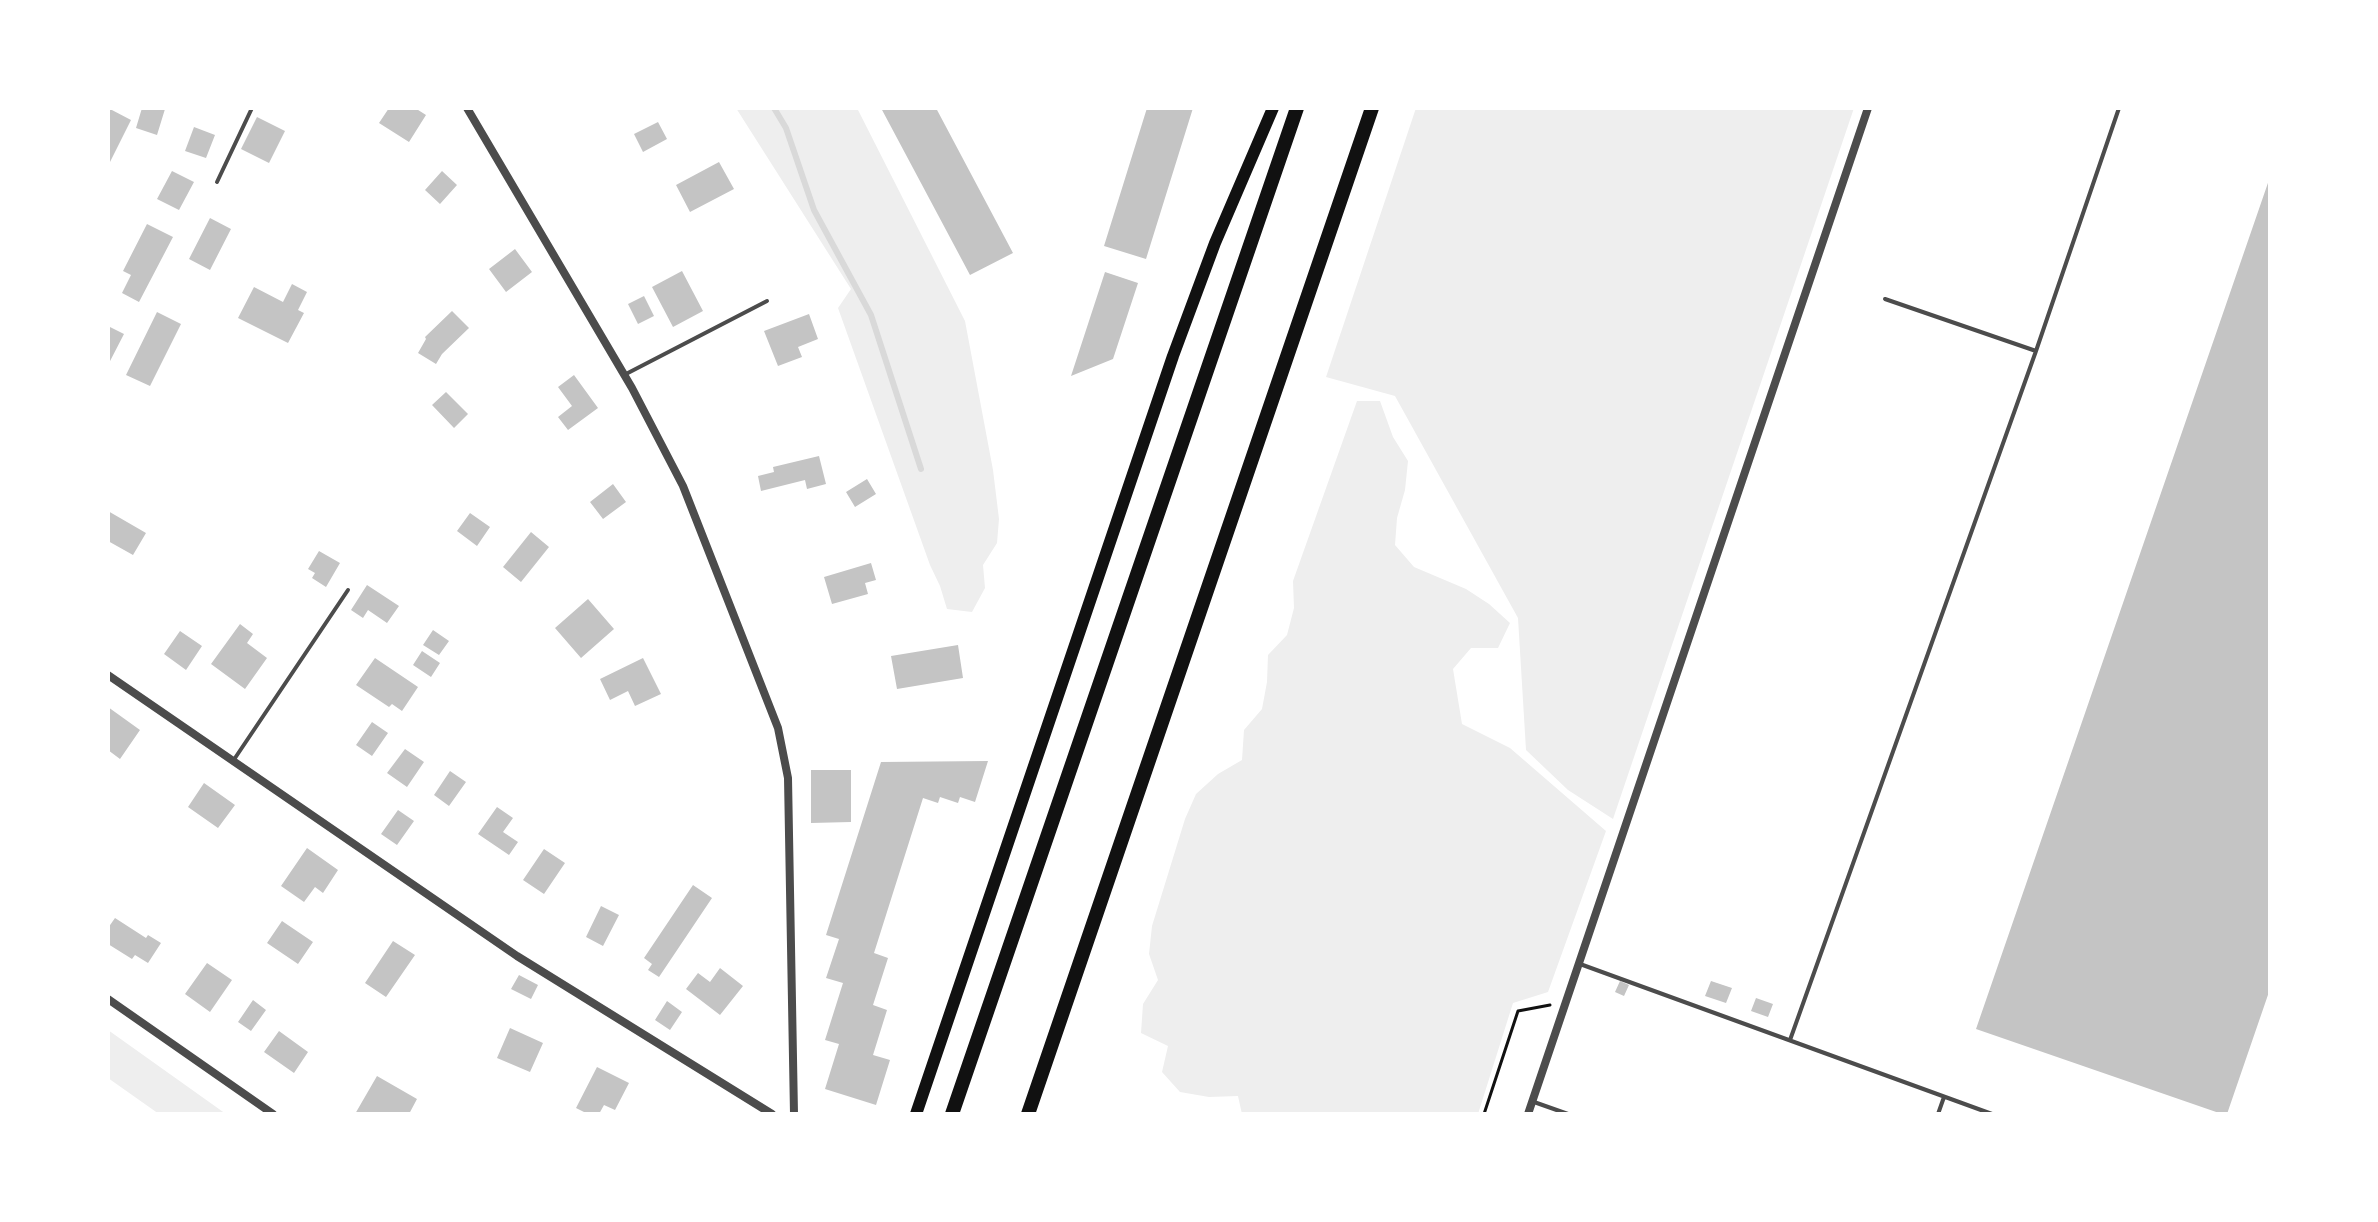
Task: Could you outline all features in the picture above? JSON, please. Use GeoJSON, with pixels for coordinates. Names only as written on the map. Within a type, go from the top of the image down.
{"type":"FeatureCollection","features":[{"type":"Feature","properties":{"kind":"highway"},"geometry":{"type":"LineString","coordinates":[[952,1114],[1297,108]]}},
{"type":"Feature","properties":{"kind":"highway"},"geometry":{"type":"LineString","coordinates":[[1028,1114],[1372,108]]}},
{"type":"Feature","properties":{"kind":"main road"},"geometry":{"type":"LineString","coordinates":[[916,1114],[1173,356],[1215,243],[1273,108]]}},
{"type":"Feature","properties":{"kind":"street"},"geometry":{"type":"LineString","coordinates":[[467,108],[624,375],[683,486],[778,728],[788,778],[794,1114]]}},
{"type":"Feature","properties":{"kind":"street"},"geometry":{"type":"LineString","coordinates":[[1528,1114],[1868,108]]}},
{"type":"Feature","properties":{"kind":"street"},"geometry":{"type":"LineString","coordinates":[[108,675],[517,956],[772,1114]]}},
{"type":"Feature","properties":{"kind":"street"},"geometry":{"type":"LineString","coordinates":[[108,999],[273,1114]]}},
{"type":"Feature","properties":{"kind":"lane"},"geometry":{"type":"LineString","coordinates":[[217,182],[252,108]]}},
{"type":"Feature","properties":{"kind":"lane"},"geometry":{"type":"LineString","coordinates":[[1790,1040],[2036,351],[2119,108]]}},
{"type":"Feature","properties":{"kind":"lane"},"geometry":{"type":"LineString","coordinates":[[1885,299],[2036,351]]}},
{"type":"Feature","properties":{"kind":"lane"},"geometry":{"type":"LineString","coordinates":[[624,375],[767,301]]}},
{"type":"Feature","properties":{"kind":"lane"},"geometry":{"type":"LineString","coordinates":[[233,761],[348,590]]}},
{"type":"Feature","properties":{"kind":"lane"},"geometry":{"type":"LineString","coordinates":[[1578,963],[1992,1114]]}},
{"type":"Feature","properties":{"kind":"lane"},"geometry":{"type":"LineString","coordinates":[[1938,1114],[1944,1097]]}},
{"type":"Feature","properties":{"kind":"lane"},"geometry":{"type":"LineString","coordinates":[[1532,1102],[1568,1114]]}},
{"type":"Feature","properties":{"kind":"path"},"geometry":{"type":"LineString","coordinates":[[1484,1114],[1518,1011],[1565,1002]]}},
{"type":"Feature","properties":{"kind":"shaded area"},"geometry":{"type":"Polygon","coordinates":[[[736,108],[857,108],[965,321],[999,519],[997,543],[983,565],[985,588],[972,612],[947,609],[930,565],[838,308],[851,289],[736,108]]]}},
{"type":"Feature","properties":{"kind":"shaded area"},"geometry":{"type":"Polygon","coordinates":[[[1416,108],[1854,108],[1613,819],[1568,790],[1526,750],[1518,618],[1395,396],[1326,377],[1416,108]]]}},
{"type":"Feature","properties":{"kind":"shaded area"},"geometry":{"type":"Polygon","coordinates":[[[1357,401],[1380,401],[1393,437],[1408,461],[1395,545],[1414,567],[1466,589],[1510,623],[1498,648],[1471,648],[1453,669],[1462,724],[1510,748],[1606,831],[1548,992],[1513,1003],[1478,1114],[1242,1114],[1238,1096],[1209,1097],[1180,1092],[1162,1072],[1168,1046],[1141,1033],[1143,1004],[1158,980],[1149,954],[1152,926],[1185,819],[1196,794],[1218,774],[1242,760],[1244,730],[1262,709],[1268,655],[1287,635],[1294,608],[1293,581],[1357,401]]]}},
{"type":"Feature","properties":{"kind":"shaded area"},"geometry":{"type":"Polygon","coordinates":[[[108,1030],[226,1114],[159,1114],[108,1078],[108,1030]]]}},
{"type":"Feature","properties":{"kind":"building"},"geometry":{"type":"Polygon","coordinates":[[[142,108],[165,109],[157,135],[136,128],[142,108]]]}},
{"type":"Feature","properties":{"kind":"building"},"geometry":{"type":"Polygon","coordinates":[[[389,108],[415,108],[426,115],[409,142],[379,123],[389,108]]]}},
{"type":"Feature","properties":{"kind":"building"},"geometry":{"type":"Polygon","coordinates":[[[881,108],[936,108],[1013,253],[970,275],[881,108]]]}},
{"type":"Feature","properties":{"kind":"building"},"geometry":{"type":"Polygon","coordinates":[[[1147,108],[1193,108],[1146,259],[1104,246],[1147,108]]]}},
{"type":"Feature","properties":{"kind":"building"},"geometry":{"type":"Polygon","coordinates":[[[110,109],[131,120],[108,166],[108,113],[110,109]]]}},
{"type":"Feature","properties":{"kind":"building"},"geometry":{"type":"Polygon","coordinates":[[[257,117],[285,131],[269,163],[241,149],[257,117]]]}},
{"type":"Feature","properties":{"kind":"building"},"geometry":{"type":"Polygon","coordinates":[[[658,122],[667,139],[643,152],[634,134],[658,122]]]}},
{"type":"Feature","properties":{"kind":"building"},"geometry":{"type":"Polygon","coordinates":[[[194,127],[215,135],[206,158],[185,151],[194,127]]]}},
{"type":"Feature","properties":{"kind":"building"},"geometry":{"type":"Polygon","coordinates":[[[719,162],[734,189],[690,212],[676,185],[719,162]]]}},
{"type":"Feature","properties":{"kind":"building"},"geometry":{"type":"Polygon","coordinates":[[[172,171],[194,182],[179,210],[157,199],[172,171]]]}},
{"type":"Feature","properties":{"kind":"building"},"geometry":{"type":"Polygon","coordinates":[[[442,171],[457,185],[440,204],[425,190],[442,171]]]}},
{"type":"Feature","properties":{"kind":"building"},"geometry":{"type":"Polygon","coordinates":[[[2270,177],[2270,989],[2227,1114],[2222,1114],[1976,1029],[2270,177]]]}},
{"type":"Feature","properties":{"kind":"building"},"geometry":{"type":"Polygon","coordinates":[[[210,218],[231,229],[210,270],[189,259],[210,218]]]}},
{"type":"Feature","properties":{"kind":"building"},"geometry":{"type":"Polygon","coordinates":[[[147,224],[173,237],[139,302],[122,293],[131,275],[123,271],[147,224]]]}},
{"type":"Feature","properties":{"kind":"building"},"geometry":{"type":"Polygon","coordinates":[[[515,249],[532,272],[506,292],[489,269],[515,249]]]}},
{"type":"Feature","properties":{"kind":"building"},"geometry":{"type":"Polygon","coordinates":[[[682,271],[703,311],[673,327],[652,287],[682,271]]]}},
{"type":"Feature","properties":{"kind":"building"},"geometry":{"type":"Polygon","coordinates":[[[1105,272],[1138,283],[1113,359],[1071,376],[1105,272]]]}},
{"type":"Feature","properties":{"kind":"building"},"geometry":{"type":"Polygon","coordinates":[[[292,284],[307,292],[298,310],[304,313],[288,343],[238,318],[254,287],[283,302],[292,284]]]}},
{"type":"Feature","properties":{"kind":"building"},"geometry":{"type":"Polygon","coordinates":[[[644,296],[654,316],[638,324],[628,304],[644,296]]]}},
{"type":"Feature","properties":{"kind":"building"},"geometry":{"type":"Polygon","coordinates":[[[452,311],[469,328],[436,364],[418,353],[425,337],[452,311]]]}},
{"type":"Feature","properties":{"kind":"building"},"geometry":{"type":"Polygon","coordinates":[[[157,312],[181,324],[150,386],[126,375],[157,312]]]}},
{"type":"Feature","properties":{"kind":"building"},"geometry":{"type":"Polygon","coordinates":[[[809,314],[818,339],[798,347],[802,357],[778,366],[764,331],[809,314]]]}},
{"type":"Feature","properties":{"kind":"building"},"geometry":{"type":"Polygon","coordinates":[[[108,326],[124,334],[108,365],[108,326]]]}},
{"type":"Feature","properties":{"kind":"building"},"geometry":{"type":"Polygon","coordinates":[[[574,375],[598,408],[568,430],[558,417],[572,406],[558,387],[574,375]]]}},
{"type":"Feature","properties":{"kind":"building"},"geometry":{"type":"Polygon","coordinates":[[[446,392],[468,414],[454,428],[432,405],[446,392]]]}},
{"type":"Feature","properties":{"kind":"building"},"geometry":{"type":"Polygon","coordinates":[[[819,456],[826,484],[807,489],[805,480],[761,491],[758,476],[774,472],[773,467],[819,456]]]}},
{"type":"Feature","properties":{"kind":"building"},"geometry":{"type":"Polygon","coordinates":[[[867,479],[876,494],[855,507],[846,492],[867,479]]]}},
{"type":"Feature","properties":{"kind":"building"},"geometry":{"type":"Polygon","coordinates":[[[613,484],[626,502],[603,519],[590,502],[613,484]]]}},
{"type":"Feature","properties":{"kind":"building"},"geometry":{"type":"Polygon","coordinates":[[[108,511],[146,533],[133,555],[108,541],[108,511]]]}},
{"type":"Feature","properties":{"kind":"building"},"geometry":{"type":"Polygon","coordinates":[[[470,513],[490,527],[477,546],[457,531],[470,513]]]}},
{"type":"Feature","properties":{"kind":"building"},"geometry":{"type":"Polygon","coordinates":[[[531,532],[549,547],[521,582],[503,567],[531,532]]]}},
{"type":"Feature","properties":{"kind":"building"},"geometry":{"type":"Polygon","coordinates":[[[319,551],[340,563],[326,587],[312,578],[315,573],[308,569],[319,551]]]}},
{"type":"Feature","properties":{"kind":"building"},"geometry":{"type":"Polygon","coordinates":[[[871,563],[876,580],[865,583],[868,594],[832,604],[824,577],[871,563]]]}},
{"type":"Feature","properties":{"kind":"building"},"geometry":{"type":"Polygon","coordinates":[[[367,585],[399,606],[387,623],[368,610],[363,618],[351,610],[367,585]]]}},
{"type":"Feature","properties":{"kind":"building"},"geometry":{"type":"Polygon","coordinates":[[[588,599],[614,629],[581,658],[555,628],[588,599]]]}},
{"type":"Feature","properties":{"kind":"building"},"geometry":{"type":"Polygon","coordinates":[[[240,624],[253,634],[247,643],[267,658],[245,689],[211,664],[240,624]]]}},
{"type":"Feature","properties":{"kind":"building"},"geometry":{"type":"Polygon","coordinates":[[[433,630],[449,641],[439,655],[423,645],[433,630]]]}},
{"type":"Feature","properties":{"kind":"building"},"geometry":{"type":"Polygon","coordinates":[[[180,631],[202,646],[186,670],[164,654],[180,631]]]}},
{"type":"Feature","properties":{"kind":"building"},"geometry":{"type":"Polygon","coordinates":[[[958,645],[963,678],[897,689],[891,656],[958,645]]]}},
{"type":"Feature","properties":{"kind":"building"},"geometry":{"type":"Polygon","coordinates":[[[422,651],[440,663],[431,677],[413,665],[422,651]]]}},
{"type":"Feature","properties":{"kind":"building"},"geometry":{"type":"Polygon","coordinates":[[[375,658],[418,687],[402,711],[392,704],[389,707],[356,685],[375,658]]]}},
{"type":"Feature","properties":{"kind":"building"},"geometry":{"type":"Polygon","coordinates":[[[643,658],[661,694],[635,706],[628,691],[610,700],[600,679],[643,658]]]}},
{"type":"Feature","properties":{"kind":"building"},"geometry":{"type":"Polygon","coordinates":[[[108,707],[140,730],[120,759],[108,750],[108,707]]]}},
{"type":"Feature","properties":{"kind":"building"},"geometry":{"type":"Polygon","coordinates":[[[372,722],[388,733],[372,756],[356,745],[372,722]]]}},
{"type":"Feature","properties":{"kind":"building"},"geometry":{"type":"Polygon","coordinates":[[[405,749],[424,762],[407,787],[387,773],[405,749]]]}},
{"type":"Feature","properties":{"kind":"building"},"geometry":{"type":"Polygon","coordinates":[[[988,761],[975,802],[960,797],[958,803],[940,797],[938,803],[923,798],[874,953],[888,958],[873,1005],[887,1010],[873,1055],[890,1060],[876,1105],[825,1089],[839,1044],[825,1040],[843,983],[826,978],[839,939],[826,935],[881,762],[988,761]]]}},
{"type":"Feature","properties":{"kind":"building"},"geometry":{"type":"Polygon","coordinates":[[[811,770],[851,770],[851,822],[811,823],[811,770]]]}},
{"type":"Feature","properties":{"kind":"building"},"geometry":{"type":"Polygon","coordinates":[[[450,771],[466,782],[449,806],[434,795],[450,771]]]}},
{"type":"Feature","properties":{"kind":"building"},"geometry":{"type":"Polygon","coordinates":[[[204,783],[235,805],[218,828],[188,807],[204,783]]]}},
{"type":"Feature","properties":{"kind":"building"},"geometry":{"type":"Polygon","coordinates":[[[497,807],[513,818],[503,832],[518,842],[509,855],[478,834],[497,807]]]}},
{"type":"Feature","properties":{"kind":"building"},"geometry":{"type":"Polygon","coordinates":[[[398,810],[414,821],[397,845],[381,834],[398,810]]]}},
{"type":"Feature","properties":{"kind":"building"},"geometry":{"type":"Polygon","coordinates":[[[307,848],[338,870],[323,893],[315,887],[304,902],[281,886],[307,848]]]}},
{"type":"Feature","properties":{"kind":"building"},"geometry":{"type":"Polygon","coordinates":[[[544,849],[565,863],[544,894],[523,880],[544,849]]]}},
{"type":"Feature","properties":{"kind":"building"},"geometry":{"type":"Polygon","coordinates":[[[693,885],[712,898],[659,977],[648,970],[652,964],[644,958],[693,885]]]}},
{"type":"Feature","properties":{"kind":"building"},"geometry":{"type":"Polygon","coordinates":[[[601,906],[619,915],[603,946],[586,937],[601,906]]]}},
{"type":"Feature","properties":{"kind":"building"},"geometry":{"type":"Polygon","coordinates":[[[115,918],[146,938],[148,935],[161,943],[148,963],[135,955],[132,959],[108,944],[108,928],[115,918]]]}},
{"type":"Feature","properties":{"kind":"building"},"geometry":{"type":"Polygon","coordinates":[[[282,921],[313,942],[298,964],[267,943],[282,921]]]}},
{"type":"Feature","properties":{"kind":"building"},"geometry":{"type":"Polygon","coordinates":[[[393,941],[415,955],[386,997],[365,983],[393,941]]]}},
{"type":"Feature","properties":{"kind":"building"},"geometry":{"type":"Polygon","coordinates":[[[207,963],[232,980],[210,1012],[185,994],[207,963]]]}},
{"type":"Feature","properties":{"kind":"building"},"geometry":{"type":"Polygon","coordinates":[[[720,968],[743,986],[720,1015],[686,989],[698,973],[710,982],[720,968]]]}},
{"type":"Feature","properties":{"kind":"building"},"geometry":{"type":"Polygon","coordinates":[[[519,975],[538,985],[531,999],[511,989],[519,975]]]}},
{"type":"Feature","properties":{"kind":"building"},"geometry":{"type":"Polygon","coordinates":[[[1620,981],[1629,985],[1624,996],[1615,992],[1620,981]]]}},
{"type":"Feature","properties":{"kind":"building"},"geometry":{"type":"Polygon","coordinates":[[[1711,981],[1732,988],[1726,1003],[1705,996],[1711,981]]]}},
{"type":"Feature","properties":{"kind":"building"},"geometry":{"type":"Polygon","coordinates":[[[1756,998],[1773,1004],[1768,1017],[1751,1011],[1756,998]]]}},
{"type":"Feature","properties":{"kind":"building"},"geometry":{"type":"Polygon","coordinates":[[[253,1000],[266,1010],[251,1031],[238,1022],[253,1000]]]}},
{"type":"Feature","properties":{"kind":"building"},"geometry":{"type":"Polygon","coordinates":[[[667,1001],[682,1012],[670,1030],[655,1020],[667,1001]]]}},
{"type":"Feature","properties":{"kind":"building"},"geometry":{"type":"Polygon","coordinates":[[[510,1028],[543,1043],[530,1072],[497,1058],[510,1028]]]}},
{"type":"Feature","properties":{"kind":"building"},"geometry":{"type":"Polygon","coordinates":[[[279,1031],[308,1052],[294,1073],[264,1052],[279,1031]]]}},
{"type":"Feature","properties":{"kind":"building"},"geometry":{"type":"Polygon","coordinates":[[[597,1067],[629,1083],[615,1110],[604,1105],[599,1114],[588,1114],[576,1108],[597,1067]]]}},
{"type":"Feature","properties":{"kind":"building"},"geometry":{"type":"Polygon","coordinates":[[[377,1076],[417,1099],[409,1114],[355,1114],[377,1076]]]}},
{"type":"Feature","properties":{"kind":"waterway"},"geometry":{"type":"LineString","coordinates":[[774,108],[786,128],[814,210],[871,315],[921,469]]}}]}
